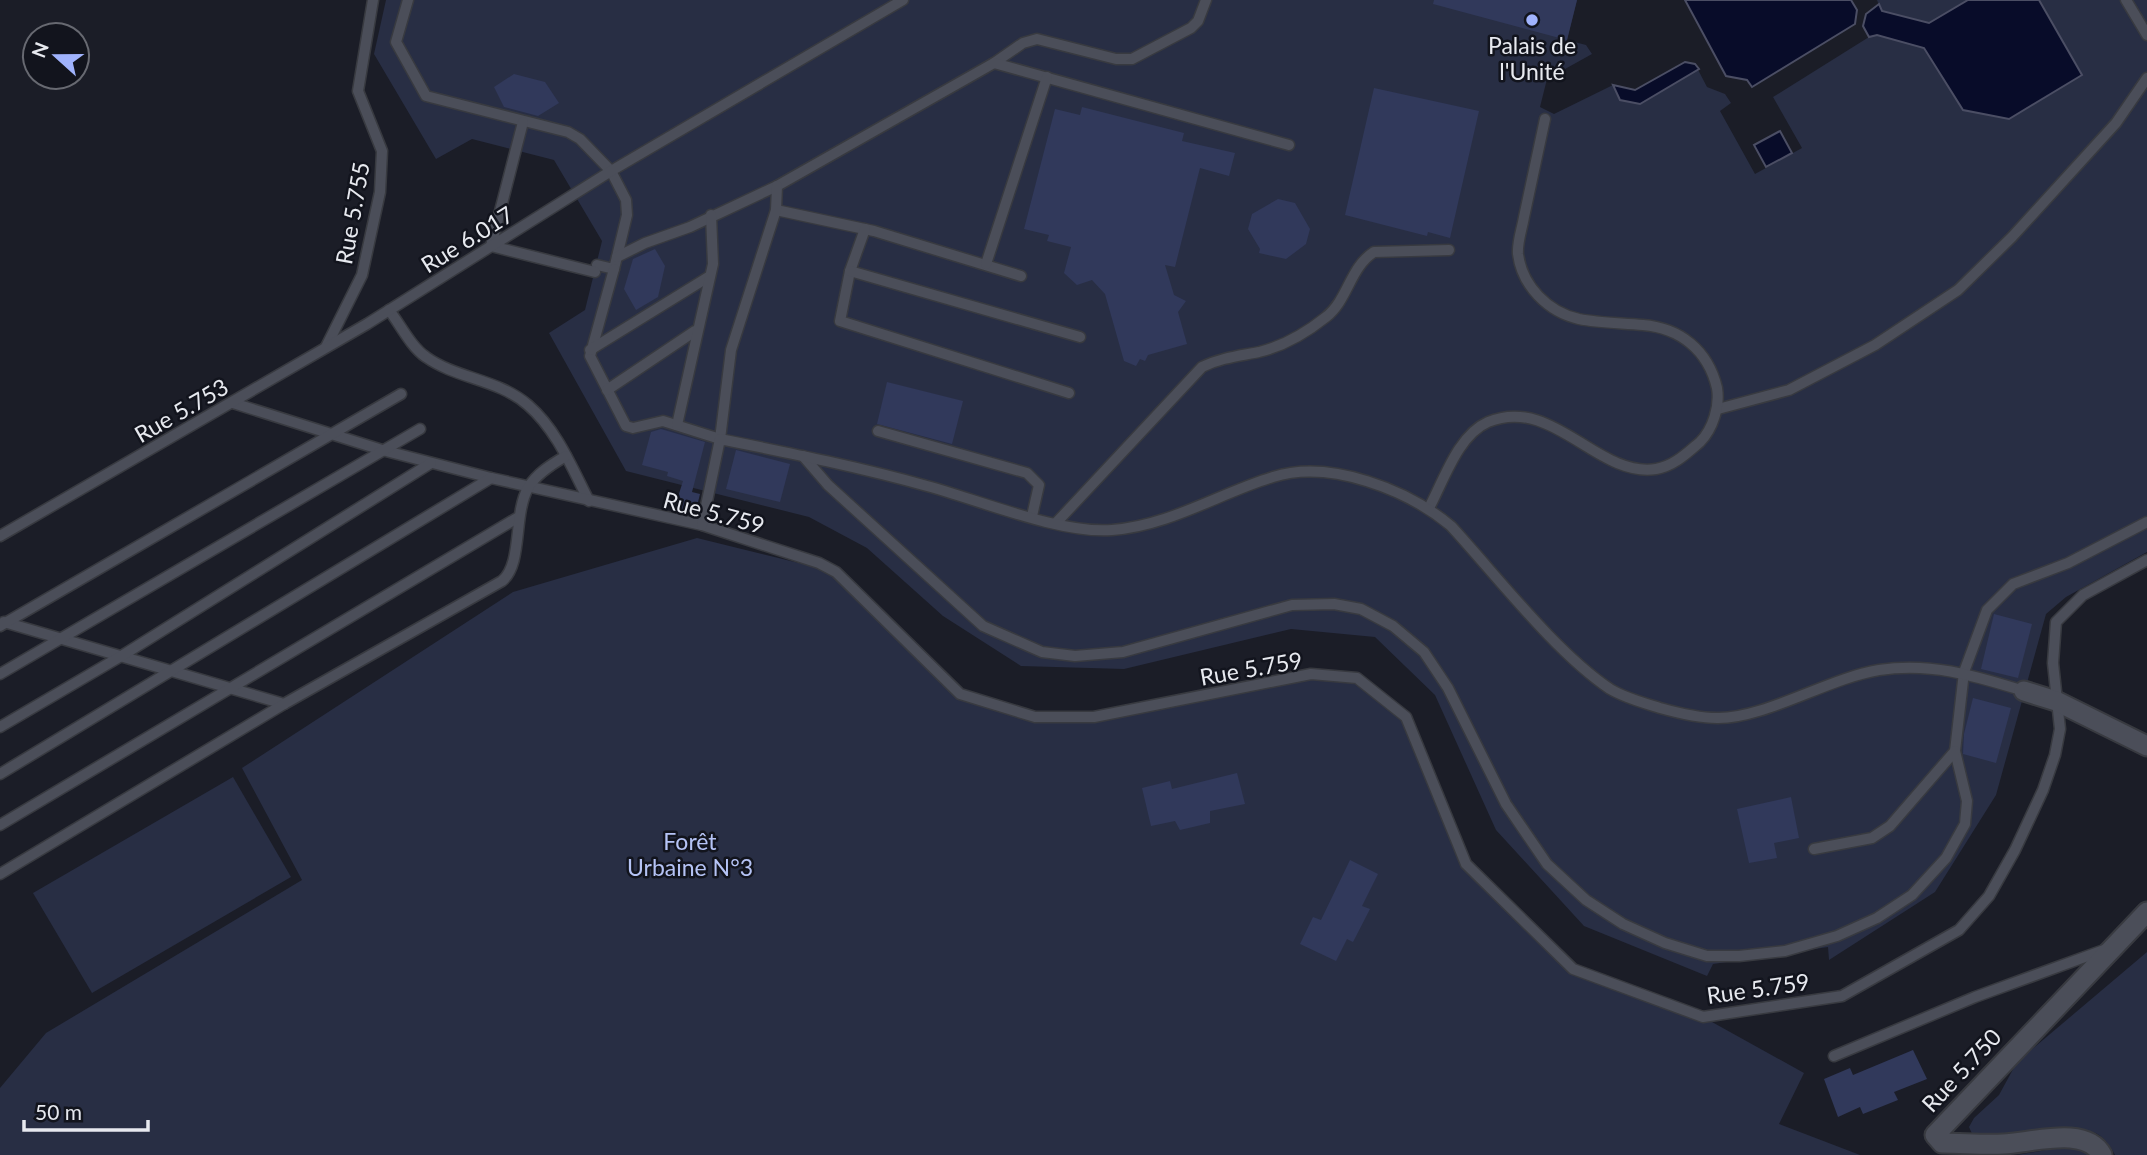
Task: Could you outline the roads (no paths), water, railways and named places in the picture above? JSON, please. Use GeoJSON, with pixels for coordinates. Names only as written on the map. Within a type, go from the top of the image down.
{"type":"FeatureCollection","features":[{"type":"Feature","properties":{"kind":"street"},"geometry":{"type":"LineString","coordinates":[[2024,691],[2056,701],[2147,746]]}},
{"type":"Feature","properties":{"kind":"street","name":"Rue 5.750"},"geometry":{"type":"LineString","coordinates":[[2102,1155],[2089,1142],[2067,1138],[2003,1144],[1942,1143],[1935,1135],[2147,912]]}},
{"type":"Feature","properties":{"kind":"lane","name":"Rue 5.755"},"geometry":{"type":"LineString","coordinates":[[326,347],[362,275],[380,192],[382,151],[358,91],[373,0]]}},
{"type":"Feature","properties":{"kind":"lane"},"geometry":{"type":"LineString","coordinates":[[408,0],[396,42],[426,96],[574,134],[611,171],[627,207],[617,257],[590,350],[591,362],[630,428],[654,421],[677,425],[720,439],[865,469],[1056,523],[1111,530],[1139,526],[1276,476],[1313,472],[1351,478],[1430,508],[1451,526],[1584,670],[1613,691],[1683,714],[1718,719],[1747,714],[1877,670],[1928,666],[1964,673],[2024,691]]}},
{"type":"Feature","properties":{"kind":"lane","name":"Rue 6.017"},"geometry":{"type":"LineString","coordinates":[[384,313],[611,171],[903,0]]}},
{"type":"Feature","properties":{"kind":"lane"},"geometry":{"type":"LineString","coordinates":[[617,257],[777,186],[994,63],[1023,43],[1037,39],[1116,59],[1132,59],[1191,28],[1198,21],[1206,0]]}},
{"type":"Feature","properties":{"kind":"lane"},"geometry":{"type":"LineString","coordinates":[[2126,0],[2147,35]]}},
{"type":"Feature","properties":{"kind":"lane"},"geometry":{"type":"LineString","coordinates":[[994,63],[1289,145]]}},
{"type":"Feature","properties":{"kind":"lane"},"geometry":{"type":"LineString","coordinates":[[986,264],[1046,77]]}},
{"type":"Feature","properties":{"kind":"lane"},"geometry":{"type":"LineString","coordinates":[[1718,409],[1790,390],[1875,345],[1958,290],[2012,237],[2116,122],[2147,78]]}},
{"type":"Feature","properties":{"kind":"lane"},"geometry":{"type":"LineString","coordinates":[[1430,508],[1466,440],[1477,428],[1489,422],[1508,416],[1532,418],[1620,464],[1638,469],[1657,469],[1681,459],[1704,438],[1718,409],[1717,389],[1709,367],[1683,335],[1659,326],[1579,319],[1543,301],[1528,285],[1517,250],[1545,119]]}},
{"type":"Feature","properties":{"kind":"lane"},"geometry":{"type":"LineString","coordinates":[[523,122],[491,246],[596,269],[614,268]]}},
{"type":"Feature","properties":{"kind":"lane"},"geometry":{"type":"LineString","coordinates":[[702,525],[720,439],[731,350],[776,210],[777,186]]}},
{"type":"Feature","properties":{"kind":"lane"},"geometry":{"type":"LineString","coordinates":[[776,210],[865,229],[1021,276]]}},
{"type":"Feature","properties":{"kind":"lane"},"geometry":{"type":"LineString","coordinates":[[677,425],[695,331],[710,276],[714,247],[711,215]]}},
{"type":"Feature","properties":{"kind":"lane"},"geometry":{"type":"LineString","coordinates":[[865,229],[850,271],[839,316],[845,324],[1069,393]]}},
{"type":"Feature","properties":{"kind":"lane"},"geometry":{"type":"LineString","coordinates":[[1056,523],[1202,367],[1214,361],[1279,346],[1298,337],[1329,315],[1346,293],[1359,267],[1374,253],[1449,250]]}},
{"type":"Feature","properties":{"kind":"lane"},"geometry":{"type":"LineString","coordinates":[[850,271],[1080,337]]}},
{"type":"Feature","properties":{"kind":"lane"},"geometry":{"type":"LineString","coordinates":[[590,350],[710,276]]}},
{"type":"Feature","properties":{"kind":"lane","name":"Rue 5.753"},"geometry":{"type":"LineString","coordinates":[[0,536],[384,313]]}},
{"type":"Feature","properties":{"kind":"lane"},"geometry":{"type":"LineString","coordinates":[[384,313],[424,356],[490,382],[529,405],[546,424],[589,501]]}},
{"type":"Feature","properties":{"kind":"lane"},"geometry":{"type":"LineString","coordinates":[[607,390],[695,331]]}},
{"type":"Feature","properties":{"kind":"lane"},"geometry":{"type":"LineString","coordinates":[[2,623],[401,394]]}},
{"type":"Feature","properties":{"kind":"lane","name":"Rue 5.759"},"geometry":{"type":"LineString","coordinates":[[233,403],[382,450],[528,487],[702,525],[819,563],[836,572],[960,694],[1035,718],[1094,718],[1311,674],[1357,678],[1406,717],[1466,864],[1573,970],[1703,1017],[1842,996],[1959,930],[1989,896],[2043,790],[2055,755],[2060,729],[2056,701]]}},
{"type":"Feature","properties":{"kind":"lane"},"geometry":{"type":"LineString","coordinates":[[0,674],[420,429]]}},
{"type":"Feature","properties":{"kind":"lane"},"geometry":{"type":"LineString","coordinates":[[878,431],[1027,473],[1039,485],[1032,516]]}},
{"type":"Feature","properties":{"kind":"lane"},"geometry":{"type":"LineString","coordinates":[[0,874],[284,704],[502,582],[513,567],[517,518],[528,487],[541,473],[566,456]]}},
{"type":"Feature","properties":{"kind":"lane"},"geometry":{"type":"LineString","coordinates":[[803,456],[828,485],[984,626],[1042,652],[1075,656],[1123,652],[1292,606],[1334,604],[1361,609],[1393,626],[1423,652],[1448,688],[1506,804],[1547,864],[1586,900],[1623,924],[1665,943],[1707,956],[1785,951],[1838,936],[1877,918],[1912,895],[1946,858],[1965,824],[1967,801],[1955,751],[1964,673],[1987,610],[2013,584],[2067,564],[2147,522]]}},
{"type":"Feature","properties":{"kind":"lane"},"geometry":{"type":"LineString","coordinates":[[0,727],[123,655],[431,463]]}},
{"type":"Feature","properties":{"kind":"lane"},"geometry":{"type":"LineString","coordinates":[[0,774],[176,671],[491,478]]}},
{"type":"Feature","properties":{"kind":"lane"},"geometry":{"type":"LineString","coordinates":[[0,825],[517,518]]}},
{"type":"Feature","properties":{"kind":"lane"},"geometry":{"type":"LineString","coordinates":[[2056,701],[2053,663],[2056,622],[2083,595],[2147,560]]}},
{"type":"Feature","properties":{"kind":"lane"},"geometry":{"type":"LineString","coordinates":[[2,623],[62,637],[284,704]]}},
{"type":"Feature","properties":{"kind":"lane"},"geometry":{"type":"LineString","coordinates":[[1814,849],[1872,838],[1890,826],[1955,751]]}},
{"type":"Feature","properties":{"kind":"lane"},"geometry":{"type":"LineString","coordinates":[[1835,1056],[1975,997],[2111,948]]}},
{"type":"Feature","properties":{"kind":"place","name":"Palais de l'Unité"},"geometry":{"type":"Point","coordinates":[1532,20]}},
{"type":"Feature","properties":{"kind":"park label","name":"Forêt Urbaine N°3"},"geometry":{"type":"Point","coordinates":[690,854]}}]}
